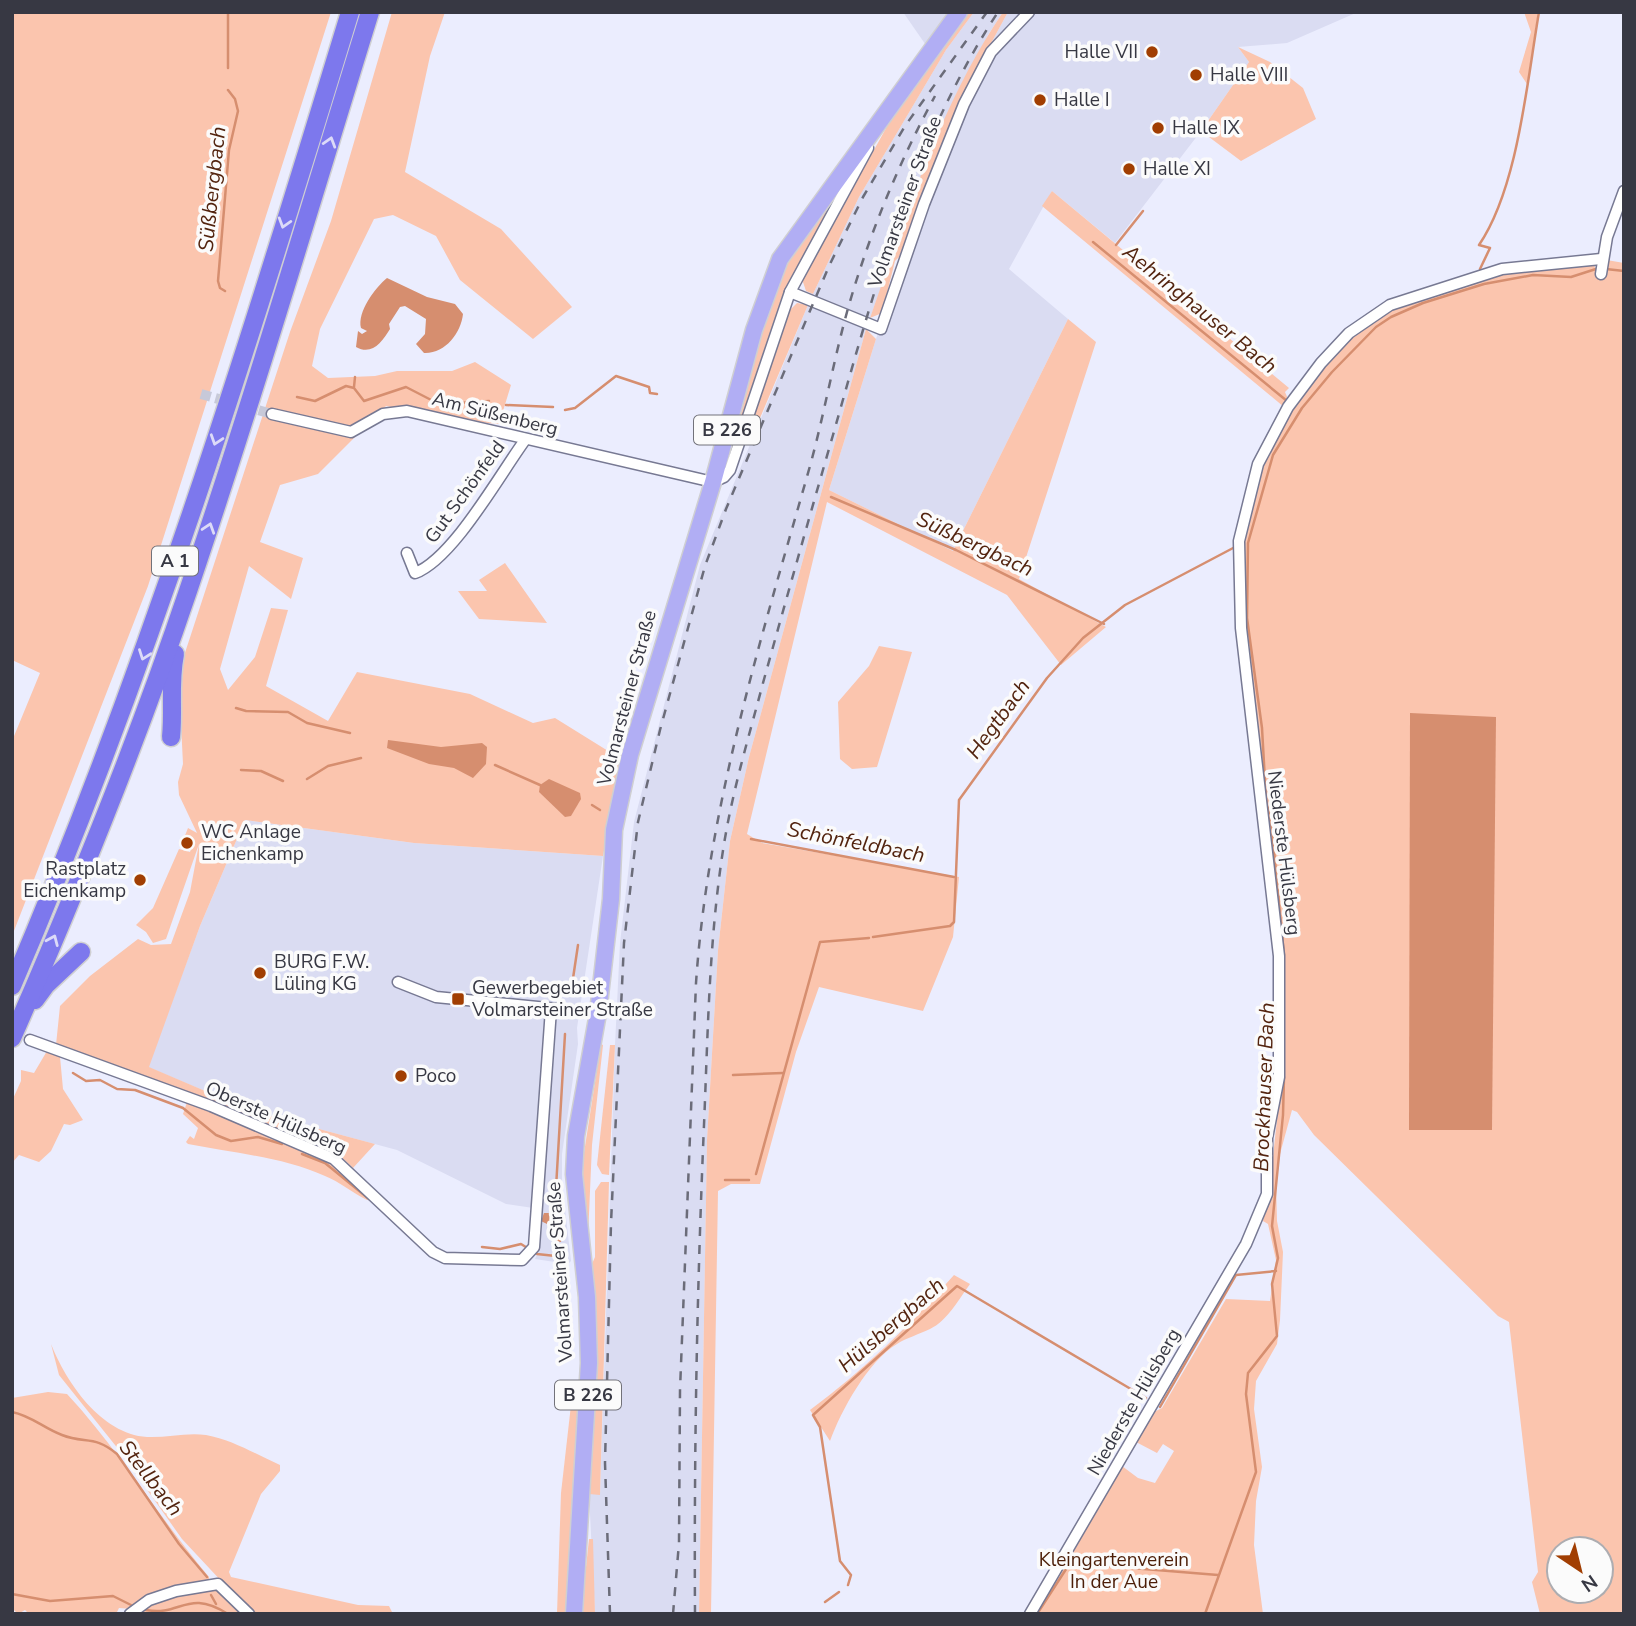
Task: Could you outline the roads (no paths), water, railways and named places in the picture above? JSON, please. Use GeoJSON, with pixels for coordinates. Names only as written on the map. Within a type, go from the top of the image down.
{"type":"FeatureCollection","features":[{"type":"Feature","properties":{"kind":"highway","name":"A 1"},"geometry":{"type":"LineString","coordinates":[[12,986],[64,863],[146,649],[220,428],[350,12]]}},
{"type":"Feature","properties":{"kind":"highway","name":"A 1"},"geometry":{"type":"LineString","coordinates":[[20,1035],[188,592],[258,376],[370,12]]}},
{"type":"Feature","properties":{"kind":"highway"},"geometry":{"type":"LineString","coordinates":[[171,737],[173,714],[169,684],[188,592]]}},
{"type":"Feature","properties":{"kind":"highway"},"geometry":{"type":"LineString","coordinates":[[20,1035],[46,985],[81,952]]}},
{"type":"Feature","properties":{"kind":"main road","name":"Volmarsteiner Straße"},"geometry":{"type":"LineString","coordinates":[[574,1614],[589,1363],[587,1297],[574,1174],[576,1136],[598,1013],[611,899],[614,830],[630,755],[713,482],[754,330],[780,259],[959,12]]}},
{"type":"Feature","properties":{"kind":"street","name":"Volmarsteiner Straße"},"geometry":{"type":"LineString","coordinates":[[790,292],[881,329],[924,204],[964,103],[991,52],[1029,12]]}},
{"type":"Feature","properties":{"kind":"street","name":"Volmarsteiner Straße"},"geometry":{"type":"LineString","coordinates":[[713,482],[724,477],[730,470],[790,292],[855,175],[879,123]]}},
{"type":"Feature","properties":{"kind":"street"},"geometry":{"type":"LineString","coordinates":[[1601,274],[1601,259],[1624,191]]}},
{"type":"Feature","properties":{"kind":"street","name":"Niederste Hülsberg"},"geometry":{"type":"LineString","coordinates":[[1030,1614],[1246,1244],[1267,1194],[1266,1138],[1279,1077],[1279,956],[1242,657],[1240,541],[1258,464],[1288,407],[1321,363],[1349,333],[1390,305],[1502,270],[1601,259]]}},
{"type":"Feature","properties":{"kind":"street","name":"Am Süßenberg"},"geometry":{"type":"LineString","coordinates":[[272,414],[351,432],[383,414],[407,411],[713,482]]}},
{"type":"Feature","properties":{"kind":"street","name":"Gut Schönfeld"},"geometry":{"type":"LineString","coordinates":[[407,553],[415,573],[439,558],[525,440]]}},
{"type":"Feature","properties":{"kind":"street"},"geometry":{"type":"LineString","coordinates":[[398,982],[436,997],[598,1013]]}},
{"type":"Feature","properties":{"kind":"street","name":"Oberste Hülsberg"},"geometry":{"type":"LineString","coordinates":[[20,1035],[211,1106],[334,1159],[433,1252],[445,1258],[515,1260],[531,1251],[551,1009]]}},
{"type":"Feature","properties":{"kind":"street"},"geometry":{"type":"LineString","coordinates":[[130,1614],[149,1600],[176,1591],[218,1584],[249,1614]]}},
{"type":"Feature","properties":{"kind":"waterway","name":"Süßbergbach"},"geometry":{"type":"LineString","coordinates":[[228,12],[228,68]]}},
{"type":"Feature","properties":{"kind":"waterway"},"geometry":{"type":"LineString","coordinates":[[1480,269],[1490,248],[1479,245],[1492,221],[1512,164],[1539,12]]}},
{"type":"Feature","properties":{"kind":"waterway","name":"Süßbergbach"},"geometry":{"type":"LineString","coordinates":[[225,291],[220,288],[218,281],[229,150],[238,111],[235,99],[228,90]]}},
{"type":"Feature","properties":{"kind":"waterway"},"geometry":{"type":"LineString","coordinates":[[1116,245],[1143,211]]}},
{"type":"Feature","properties":{"kind":"waterway","name":"Aehringhauser Bach"},"geometry":{"type":"LineString","coordinates":[[1093,242],[1287,401]]}},
{"type":"Feature","properties":{"kind":"waterway","name":"Hülsbergbach"},"geometry":{"type":"LineString","coordinates":[[1284,955],[1272,830],[1266,799],[1262,728],[1247,618],[1248,543],[1273,455],[1302,408],[1332,372],[1376,327],[1391,317],[1423,303],[1484,284],[1533,275],[1571,277],[1599,268]]}},
{"type":"Feature","properties":{"kind":"waterway","name":"Hülsbergbach"},"geometry":{"type":"LineString","coordinates":[[1606,269],[1624,271]]}},
{"type":"Feature","properties":{"kind":"waterway","name":"Süßbergbach"},"geometry":{"type":"LineString","coordinates":[[565,410],[575,408],[616,376],[649,387],[650,393],[657,394]]}},
{"type":"Feature","properties":{"kind":"waterway"},"geometry":{"type":"LineString","coordinates":[[354,387],[355,377]]}},
{"type":"Feature","properties":{"kind":"waterway"},"geometry":{"type":"LineString","coordinates":[[297,397],[315,401],[346,386],[354,388],[364,401],[406,387],[439,404],[489,401]]}},
{"type":"Feature","properties":{"kind":"waterway"},"geometry":{"type":"LineString","coordinates":[[506,405],[553,407]]}},
{"type":"Feature","properties":{"kind":"waterway","name":"Süßbergbach"},"geometry":{"type":"LineString","coordinates":[[831,497],[956,550],[1104,624]]}},
{"type":"Feature","properties":{"kind":"waterway","name":"Hegtbach"},"geometry":{"type":"LineString","coordinates":[[873,937],[950,926],[954,922],[959,800],[1047,678],[1083,638],[1125,605],[1235,547]]}},
{"type":"Feature","properties":{"kind":"waterway","name":"Schönfeldbach"},"geometry":{"type":"LineString","coordinates":[[236,708],[246,711],[288,712],[307,723],[350,733]]}},
{"type":"Feature","properties":{"kind":"waterway"},"geometry":{"type":"LineString","coordinates":[[307,779],[328,766],[361,758]]}},
{"type":"Feature","properties":{"kind":"waterway","name":"Schönfeldbach"},"geometry":{"type":"LineString","coordinates":[[495,765],[540,785]]}},
{"type":"Feature","properties":{"kind":"waterway"},"geometry":{"type":"LineString","coordinates":[[241,770],[261,771],[283,781]]}},
{"type":"Feature","properties":{"kind":"waterway","name":"Schönfeldbach"},"geometry":{"type":"LineString","coordinates":[[592,805],[600,810]]}},
{"type":"Feature","properties":{"kind":"waterway","name":"Schönfeldbach"},"geometry":{"type":"LineString","coordinates":[[751,839],[954,877]]}},
{"type":"Feature","properties":{"kind":"waterway","name":"Hegtbach"},"geometry":{"type":"LineString","coordinates":[[756,1174],[820,942],[869,938]]}},
{"type":"Feature","properties":{"kind":"waterway"},"geometry":{"type":"LineString","coordinates":[[572,985],[578,945]]}},
{"type":"Feature","properties":{"kind":"waterway"},"geometry":{"type":"LineString","coordinates":[[555,1205],[565,1034]]}},
{"type":"Feature","properties":{"kind":"waterway","name":"Hegtbach"},"geometry":{"type":"LineString","coordinates":[[73,1073],[86,1081],[100,1080],[117,1089],[135,1090],[183,1108],[216,1135],[231,1141],[258,1137],[282,1144]]}},
{"type":"Feature","properties":{"kind":"waterway"},"geometry":{"type":"LineString","coordinates":[[733,1075],[783,1073]]}},
{"type":"Feature","properties":{"kind":"waterway","name":"Brockhauser Bach"},"geometry":{"type":"LineString","coordinates":[[1205,1614],[1256,1472],[1246,1394],[1248,1373],[1277,1336],[1272,1284],[1278,1258],[1272,1226],[1284,1077]]}},
{"type":"Feature","properties":{"kind":"waterway","name":"Hegtbach"},"geometry":{"type":"LineString","coordinates":[[302,1154],[325,1163],[369,1199]]}},
{"type":"Feature","properties":{"kind":"waterway","name":"Hegtbach"},"geometry":{"type":"LineString","coordinates":[[725,1180],[749,1180]]}},
{"type":"Feature","properties":{"kind":"waterway","name":"Hegtbach"},"geometry":{"type":"LineString","coordinates":[[482,1247],[500,1249],[521,1244],[537,1254],[565,1257]]}},
{"type":"Feature","properties":{"kind":"waterway","name":"Hülsbergbach"},"geometry":{"type":"LineString","coordinates":[[1160,1407],[1236,1275],[1276,1271]]}},
{"type":"Feature","properties":{"kind":"waterway","name":"Hülsbergbach"},"geometry":{"type":"LineString","coordinates":[[848,1585],[851,1575],[840,1561],[820,1427],[813,1415],[957,1286],[1146,1398]]}},
{"type":"Feature","properties":{"kind":"waterway","name":"Stellbach"},"geometry":{"type":"LineString","coordinates":[[12,1412],[26,1416],[62,1435],[102,1444],[117,1454],[179,1544],[207,1577]]}},
{"type":"Feature","properties":{"kind":"waterway"},"geometry":{"type":"LineString","coordinates":[[1037,1614],[1070,1563],[1218,1575]]}},
{"type":"Feature","properties":{"kind":"waterway","name":"Hülsbergbach"},"geometry":{"type":"LineString","coordinates":[[825,1602],[839,1592]]}},
{"type":"Feature","properties":{"kind":"waterway","name":"Hülsbergbach"},"geometry":{"type":"LineString","coordinates":[[12,1594],[50,1601],[113,1596],[131,1605]]}},
{"type":"Feature","properties":{"kind":"waterway","name":"Stellbach"},"geometry":{"type":"LineString","coordinates":[[211,1595],[216,1604]]}},
{"type":"Feature","properties":{"kind":"waterway","name":"Hülsbergbach"},"geometry":{"type":"LineString","coordinates":[[146,1610],[168,1610],[203,1603],[228,1614]]}},
{"type":"Feature","properties":{"kind":"tunnel"},"geometry":{"type":"LineString","coordinates":[[201,394],[272,414]]}},
{"type":"Feature","properties":{"kind":"railway"},"geometry":{"type":"LineString","coordinates":[[610,1614],[605,1463],[611,1223],[624,943],[638,822],[705,566],[726,509],[829,266],[863,197],[905,126],[987,12]]}},
{"type":"Feature","properties":{"kind":"railway"},"geometry":{"type":"LineString","coordinates":[[695,1614],[698,1308],[708,1019],[715,914],[728,823],[772,652],[881,271],[899,217],[943,112],[968,61],[998,12]]}},
{"type":"Feature","properties":{"kind":"railway"},"geometry":{"type":"LineString","coordinates":[[673,1614],[679,1543],[680,1390],[696,983],[712,851],[756,658],[815,447],[847,312],[885,201],[935,96]]}},
{"type":"Feature","properties":{"kind":"place","name":"Halle VII"},"geometry":{"type":"Point","coordinates":[1152,52]}},
{"type":"Feature","properties":{"kind":"place","name":"Halle VIII"},"geometry":{"type":"Point","coordinates":[1196,75]}},
{"type":"Feature","properties":{"kind":"place","name":"Halle I"},"geometry":{"type":"Point","coordinates":[1040,100]}},
{"type":"Feature","properties":{"kind":"place","name":"Halle IX"},"geometry":{"type":"Point","coordinates":[1158,128]}},
{"type":"Feature","properties":{"kind":"place","name":"Halle XI"},"geometry":{"type":"Point","coordinates":[1129,169]}},
{"type":"Feature","properties":{"kind":"place","name":"WC Anlage Eichenkamp"},"geometry":{"type":"Point","coordinates":[187,843]}},
{"type":"Feature","properties":{"kind":"place","name":"Rastplatz Eichenkamp"},"geometry":{"type":"Point","coordinates":[140,880]}},
{"type":"Feature","properties":{"kind":"place","name":"BURG F.W. Lüling KG"},"geometry":{"type":"Point","coordinates":[260,973]}},
{"type":"Feature","properties":{"kind":"place","name":"Gewerbegebiet Volmarsteiner Straße"},"geometry":{"type":"Point","coordinates":[458,999]}},
{"type":"Feature","properties":{"kind":"place","name":"Poco"},"geometry":{"type":"Point","coordinates":[401,1076]}},
{"type":"Feature","properties":{"kind":"park label","name":"Kleingartenverein In der Aue"},"geometry":{"type":"Point","coordinates":[1114,1571]}}]}
